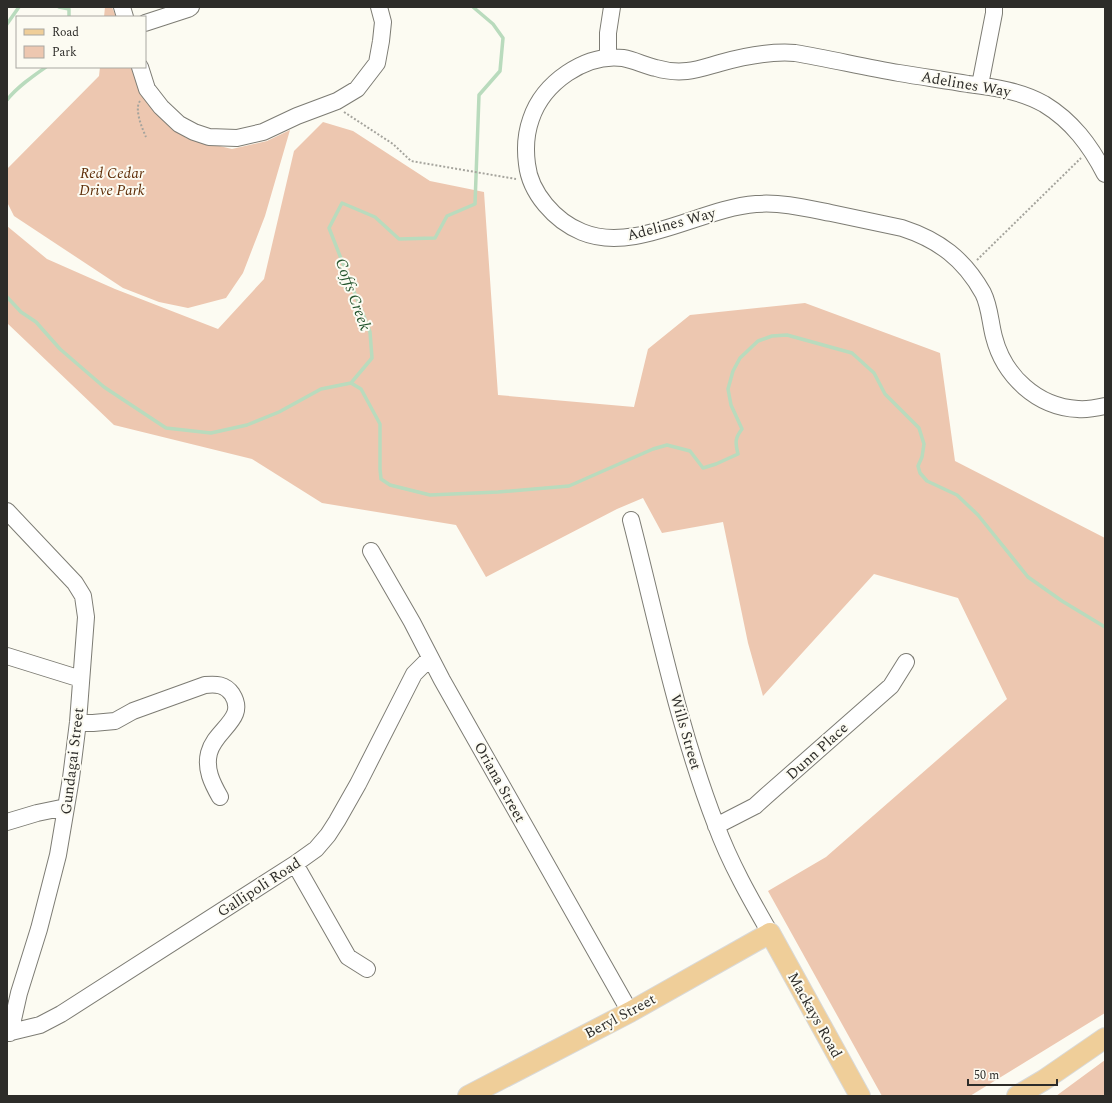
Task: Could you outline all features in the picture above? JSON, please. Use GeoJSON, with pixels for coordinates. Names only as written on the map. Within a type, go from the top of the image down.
{"type":"FeatureCollection","features":[{"type":"Feature","properties":{"kind":"main road","name":"Beryl Street"},"geometry":{"type":"LineString","coordinates":[[468,1096],[630,1012],[770,934]]}},
{"type":"Feature","properties":{"kind":"main road","name":"Mackays Road"},"geometry":{"type":"LineString","coordinates":[[770,934],[860,1096]]}},
{"type":"Feature","properties":{"kind":"main road"},"geometry":{"type":"LineString","coordinates":[[1017,1096],[1056,1073],[1105,1038]]}},
{"type":"Feature","properties":{"kind":"street"},"geometry":{"type":"LineString","coordinates":[[146,23],[188,9],[190,7]]}},
{"type":"Feature","properties":{"kind":"street"},"geometry":{"type":"LineString","coordinates":[[140,68],[147,89],[161,107],[179,124],[194,132],[209,138],[237,138],[264,132],[297,116],[337,101],[357,89],[377,63],[383,22],[379,7]]}},
{"type":"Feature","properties":{"kind":"street"},"geometry":{"type":"LineString","coordinates":[[608,58],[608,33],[612,7]]}},
{"type":"Feature","properties":{"kind":"street"},"geometry":{"type":"LineString","coordinates":[[980,86],[994,7]]}},
{"type":"Feature","properties":{"kind":"street","name":"Adelines Way"},"geometry":{"type":"LineString","coordinates":[[1105,174],[1082,137],[1070,124],[1042,103],[1012,92],[899,73],[803,54],[779,52],[751,55],[688,71],[673,71],[656,68],[624,58],[608,58],[588,63],[570,72],[554,84],[541,99],[531,117],[527,133],[526,148],[527,166],[531,181],[545,204],[555,215],[567,224],[581,232],[595,236],[611,239],[622,238],[652,232],[736,206],[776,203],[902,228],[918,233],[945,248],[956,257],[967,269],[984,294],[999,352],[1016,381],[1031,393],[1045,401],[1062,407],[1078,409],[1105,406]]}},
{"type":"Feature","properties":{"kind":"street","name":"Gundagai Street"},"geometry":{"type":"LineString","coordinates":[[7,511],[75,583],[83,596],[86,617],[78,722],[71,778],[58,855],[39,929],[8,1033]]}},
{"type":"Feature","properties":{"kind":"street","name":"Wills Street"},"geometry":{"type":"LineString","coordinates":[[631,520],[688,743],[716,826],[732,861],[770,934]]}},
{"type":"Feature","properties":{"kind":"street","name":"Oriana Street"},"geometry":{"type":"LineString","coordinates":[[371,551],[630,1012]]}},
{"type":"Feature","properties":{"kind":"street"},"geometry":{"type":"LineString","coordinates":[[7,656],[81,679]]}},
{"type":"Feature","properties":{"kind":"street","name":"Gallipoli Road"},"geometry":{"type":"LineString","coordinates":[[8,1033],[40,1025],[62,1014],[316,849],[328,835],[358,784],[414,674],[430,658]]}},
{"type":"Feature","properties":{"kind":"street","name":"Dunn Place"},"geometry":{"type":"LineString","coordinates":[[716,826],[755,806],[891,686],[906,662]]}},
{"type":"Feature","properties":{"kind":"street"},"geometry":{"type":"LineString","coordinates":[[78,722],[93,723],[115,721],[133,711],[204,685],[215,684],[223,686],[230,692],[235,700],[236,713],[233,720],[218,735],[209,752],[208,762],[210,775],[220,797]]}},
{"type":"Feature","properties":{"kind":"street"},"geometry":{"type":"LineString","coordinates":[[7,822],[66,807]]}},
{"type":"Feature","properties":{"kind":"street"},"geometry":{"type":"LineString","coordinates":[[295,864],[348,957],[367,969]]}},
{"type":"Feature","properties":{"kind":"path"},"geometry":{"type":"LineString","coordinates":[[146,137],[140,124],[138,103],[150,93]]}},
{"type":"Feature","properties":{"kind":"path"},"geometry":{"type":"LineString","coordinates":[[337,101],[346,115],[393,144],[411,161],[504,178]]}},
{"type":"Feature","properties":{"kind":"path"},"geometry":{"type":"LineString","coordinates":[[967,269],[1090,149]]}},
{"type":"Feature","properties":{"kind":"green space"},"geometry":{"type":"Polygon","coordinates":[[[105,7],[112,7],[116,16],[104,16],[105,7]]]}},
{"type":"Feature","properties":{"kind":"green space","name":"Red Cedar Drive Park"},"geometry":{"type":"Polygon","coordinates":[[[100,68],[134,68],[146,98],[186,138],[232,149],[267,141],[290,130],[265,216],[243,273],[226,298],[188,308],[159,302],[123,288],[14,216],[7,202],[7,169],[99,76],[100,68]]]}},
{"type":"Feature","properties":{"kind":"green space"},"geometry":{"type":"Polygon","coordinates":[[[323,122],[353,131],[430,181],[484,192],[498,395],[634,407],[648,349],[690,315],[805,303],[940,353],[955,461],[1105,538],[1105,1013],[970,1096],[882,1096],[768,891],[826,857],[1007,699],[958,598],[874,574],[763,696],[748,643],[723,522],[662,533],[643,498],[617,509],[486,577],[456,525],[322,503],[252,459],[114,425],[7,323],[7,226],[47,259],[115,289],[218,329],[264,279],[294,151],[323,122]]]}},
{"type":"Feature","properties":{"kind":"green space"},"geometry":{"type":"Polygon","coordinates":[[[1105,1060],[1105,1096],[1056,1096],[1105,1060]]]}},
{"type":"Feature","properties":{"kind":"waterway","name":"Coffs Creek"},"geometry":{"type":"LineString","coordinates":[[7,24],[19,7]]}},
{"type":"Feature","properties":{"kind":"waterway","name":"Coffs Creek"},"geometry":{"type":"LineString","coordinates":[[59,7],[69,9],[69,16]]}},
{"type":"Feature","properties":{"kind":"waterway","name":"Coffs Creek"},"geometry":{"type":"LineString","coordinates":[[7,297],[21,312],[36,322],[60,349],[104,387],[166,428],[211,433],[247,425],[279,412],[321,389],[351,383],[372,358],[370,332],[329,228],[342,203],[375,217],[399,239],[435,238],[447,216],[475,204],[479,95],[500,71],[503,38],[493,24],[473,7]]}},
{"type":"Feature","properties":{"kind":"waterway","name":"Coffs Creek"},"geometry":{"type":"LineString","coordinates":[[7,100],[20,86],[45,68]]}},
{"type":"Feature","properties":{"kind":"waterway"},"geometry":{"type":"LineString","coordinates":[[351,383],[361,389],[380,424],[381,479],[390,485],[430,495],[498,492],[569,486],[653,449],[667,445],[690,451],[703,468],[716,464],[738,454],[736,440],[742,429],[731,405],[728,389],[733,371],[740,358],[758,341],[772,336],[787,335],[852,353],[874,373],[885,394],[919,428],[924,444],[922,457],[918,466],[920,473],[927,481],[957,495],[978,515],[1028,577],[1062,601],[1105,627]]}}]}
